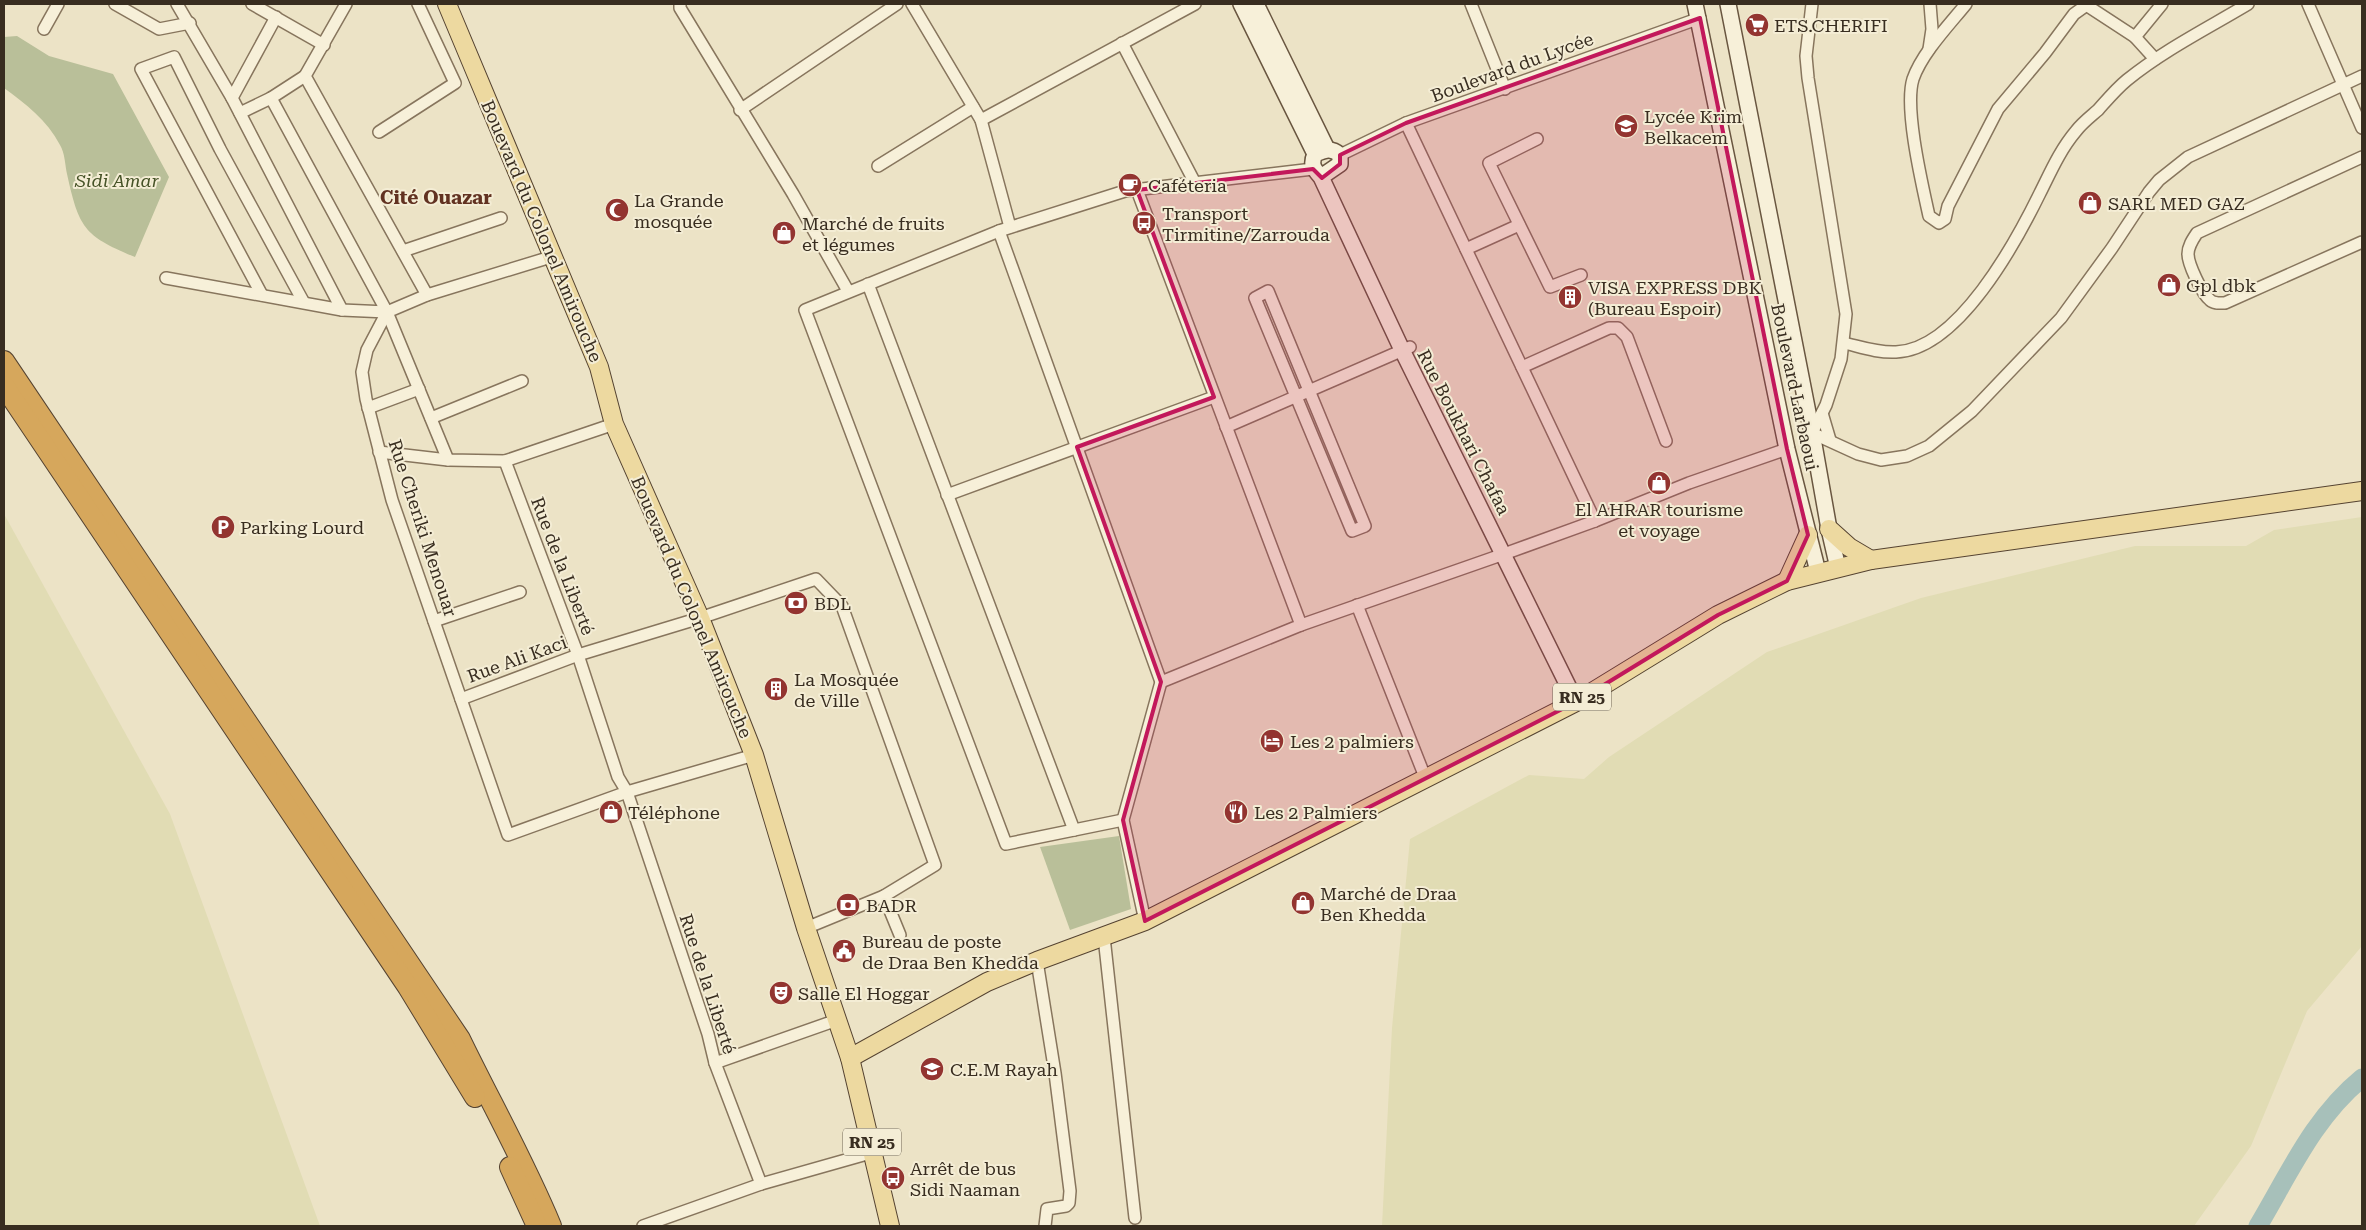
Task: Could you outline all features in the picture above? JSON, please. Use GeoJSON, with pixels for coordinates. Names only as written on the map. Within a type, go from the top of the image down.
{"type":"FeatureCollection","features":[{"type":"Feature","properties":{"kind":"highway"},"geometry":{"type":"LineString","coordinates":[[4,361],[460,1039],[499,1121],[537,1192],[551,1226]]}},
{"type":"Feature","properties":{"kind":"highway"},"geometry":{"type":"LineString","coordinates":[[4,386],[408,987],[472,1092],[537,1226]]}},
{"type":"Feature","properties":{"kind":"main road","name":"Bouevard du Colonel Amirouche"},"geometry":{"type":"LineString","coordinates":[[447,4],[600,367],[614,424],[700,618],[754,755],[806,928],[850,1058],[874,1152],[890,1226]]}},
{"type":"Feature","properties":{"kind":"main road","name":"Rue Boukhari Chafaa"},"geometry":{"type":"LineString","coordinates":[[1240,4],[1324,163]]}},
{"type":"Feature","properties":{"kind":"main road","name":"Rue Boukhari Chafaa"},"geometry":{"type":"LineString","coordinates":[[1256,4],[1406,349],[1509,552],[1579,699]]}},
{"type":"Feature","properties":{"kind":"main road","name":"Boulevard Larbaoui"},"geometry":{"type":"LineString","coordinates":[[1728,4],[1812,433],[1828,529],[1838,568]]}},
{"type":"Feature","properties":{"kind":"main road","name":"Boulevard Larbaoui"},"geometry":{"type":"LineString","coordinates":[[1697,11],[1787,449],[1818,572]]}},
{"type":"Feature","properties":{"kind":"main road","name":"RN 25"},"geometry":{"type":"LineString","coordinates":[[850,1058],[987,982],[1037,961],[1145,921],[1579,699],[1718,615],[1787,581],[1872,560],[2362,491]]}},
{"type":"Feature","properties":{"kind":"main road"},"geometry":{"type":"LineString","coordinates":[[1787,581],[1808,535],[1828,529],[1848,547],[1872,560]]}},
{"type":"Feature","properties":{"kind":"street"},"geometry":{"type":"LineString","coordinates":[[44,29],[58,4]]}},
{"type":"Feature","properties":{"kind":"street"},"geometry":{"type":"LineString","coordinates":[[114,4],[159,29],[190,23]]}},
{"type":"Feature","properties":{"kind":"street"},"geometry":{"type":"LineString","coordinates":[[177,4],[176,6],[190,23],[232,98],[342,310]]}},
{"type":"Feature","properties":{"kind":"street"},"geometry":{"type":"LineString","coordinates":[[252,4],[324,45]]}},
{"type":"Feature","properties":{"kind":"street"},"geometry":{"type":"LineString","coordinates":[[240,113],[270,98],[305,76],[346,4]]}},
{"type":"Feature","properties":{"kind":"street"},"geometry":{"type":"LineString","coordinates":[[379,132],[455,83],[418,4]]}},
{"type":"Feature","properties":{"kind":"street"},"geometry":{"type":"LineString","coordinates":[[680,4],[680,8],[740,110],[793,194],[848,291]]}},
{"type":"Feature","properties":{"kind":"street"},"geometry":{"type":"LineString","coordinates":[[740,110],[897,4]]}},
{"type":"Feature","properties":{"kind":"street"},"geometry":{"type":"LineString","coordinates":[[912,4],[981,120],[1010,227]]}},
{"type":"Feature","properties":{"kind":"street"},"geometry":{"type":"LineString","coordinates":[[981,120],[1194,4]]}},
{"type":"Feature","properties":{"kind":"street"},"geometry":{"type":"LineString","coordinates":[[1471,4],[1505,89]]}},
{"type":"Feature","properties":{"kind":"street"},"geometry":{"type":"LineString","coordinates":[[1812,4],[1806,56],[1808,78],[1842,276],[1846,314],[1841,360],[1822,413],[1812,433],[1858,454],[1881,460],[1908,456],[1929,446],[1972,411],[2061,318],[2159,180],[2188,158],[2362,76]]}},
{"type":"Feature","properties":{"kind":"street"},"geometry":{"type":"LineString","coordinates":[[1929,51],[1932,29],[1930,4]]}},
{"type":"Feature","properties":{"kind":"street"},"geometry":{"type":"LineString","coordinates":[[1966,4],[1929,51],[1913,79],[1910,100],[1929,216],[1938,223],[1945,219],[1948,206],[1998,109],[2045,53],[2074,14],[2087,5],[2135,37],[2155,59]]}},
{"type":"Feature","properties":{"kind":"street"},"geometry":{"type":"LineString","coordinates":[[2135,37],[2162,4]]}},
{"type":"Feature","properties":{"kind":"street"},"geometry":{"type":"LineString","coordinates":[[1844,343],[1876,351],[1897,352],[1914,349],[1935,339],[1962,315],[1993,274],[2040,193],[2054,161],[2076,130],[2126,81],[2155,59],[2248,4]]}},
{"type":"Feature","properties":{"kind":"street"},"geometry":{"type":"LineString","coordinates":[[2308,4],[2362,128]]}},
{"type":"Feature","properties":{"kind":"street","name":"Boulevard du Lycée"},"geometry":{"type":"LineString","coordinates":[[1074,830],[1006,844],[806,310],[848,291],[999,231],[1125,191],[1194,183],[1324,163],[1406,123],[1505,89],[1697,11]]}},
{"type":"Feature","properties":{"kind":"street"},"geometry":{"type":"LineString","coordinates":[[232,98],[276,17]]}},
{"type":"Feature","properties":{"kind":"street"},"geometry":{"type":"LineString","coordinates":[[1122,43],[1194,183]]}},
{"type":"Feature","properties":{"kind":"street"},"geometry":{"type":"LineString","coordinates":[[262,295],[141,69],[174,56],[220,148],[303,301]]}},
{"type":"Feature","properties":{"kind":"street"},"geometry":{"type":"LineString","coordinates":[[305,76],[426,295]]}},
{"type":"Feature","properties":{"kind":"street"},"geometry":{"type":"LineString","coordinates":[[270,98],[388,312],[448,460]]}},
{"type":"Feature","properties":{"kind":"street"},"geometry":{"type":"LineString","coordinates":[[878,166],[973,107]]}},
{"type":"Feature","properties":{"kind":"street"},"geometry":{"type":"LineString","coordinates":[[1406,123],[1595,521]]}},
{"type":"Feature","properties":{"kind":"street"},"geometry":{"type":"LineString","coordinates":[[1537,139],[1489,163],[1550,287],[1581,276]]}},
{"type":"Feature","properties":{"kind":"street"},"geometry":{"type":"LineString","coordinates":[[2362,157],[2197,233],[2188,254],[2189,263],[2209,300],[2216,303],[2225,303],[2362,242]]}},
{"type":"Feature","properties":{"kind":"street"},"geometry":{"type":"LineString","coordinates":[[1137,190],[1301,625]]}},
{"type":"Feature","properties":{"kind":"street"},"geometry":{"type":"LineString","coordinates":[[403,251],[501,218]]}},
{"type":"Feature","properties":{"kind":"street"},"geometry":{"type":"LineString","coordinates":[[1466,249],[1520,225]]}},
{"type":"Feature","properties":{"kind":"street"},"geometry":{"type":"LineString","coordinates":[[999,231],[1161,682],[1123,820],[1145,921]]}},
{"type":"Feature","properties":{"kind":"street"},"geometry":{"type":"LineString","coordinates":[[166,278],[303,301],[342,310],[388,312],[426,295],[554,256]]}},
{"type":"Feature","properties":{"kind":"street"},"geometry":{"type":"LineString","coordinates":[[868,284],[1074,830],[1123,820]]}},
{"type":"Feature","properties":{"kind":"street"},"geometry":{"type":"LineString","coordinates":[[1268,291],[1310,391],[1365,526],[1352,531],[1255,298],[1268,291]]}},
{"type":"Feature","properties":{"kind":"street","name":"Rue Cheriki Menouar"},"geometry":{"type":"LineString","coordinates":[[388,312],[366,350],[362,372],[368,408],[392,500],[508,835],[627,792]]}},
{"type":"Feature","properties":{"kind":"street"},"geometry":{"type":"LineString","coordinates":[[1522,368],[1609,328],[1618,328],[1627,337],[1666,442]]}},
{"type":"Feature","properties":{"kind":"street"},"geometry":{"type":"LineString","coordinates":[[1226,427],[1406,349]]}},
{"type":"Feature","properties":{"kind":"street"},"geometry":{"type":"LineString","coordinates":[[431,418],[522,381]]}},
{"type":"Feature","properties":{"kind":"street"},"geometry":{"type":"LineString","coordinates":[[368,408],[420,390]]}},
{"type":"Feature","properties":{"kind":"street"},"geometry":{"type":"LineString","coordinates":[[948,495],[1214,397]]}},
{"type":"Feature","properties":{"kind":"street"},"geometry":{"type":"LineString","coordinates":[[1822,413],[1830,440]]}},
{"type":"Feature","properties":{"kind":"street"},"geometry":{"type":"LineString","coordinates":[[379,452],[448,460],[505,461],[614,424]]}},
{"type":"Feature","properties":{"kind":"street"},"geometry":{"type":"LineString","coordinates":[[1161,682],[1301,625],[1595,521],[1689,483],[1787,449]]}},
{"type":"Feature","properties":{"kind":"street","name":"Rue de la Liberté"},"geometry":{"type":"LineString","coordinates":[[505,461],[578,655],[618,777],[627,792],[716,1063],[761,1184]]}},
{"type":"Feature","properties":{"kind":"street","name":"Rue Ali Kaci"},"geometry":{"type":"LineString","coordinates":[[461,698],[578,655],[700,618],[816,578],[842,606],[936,865],[884,896]]}},
{"type":"Feature","properties":{"kind":"street"},"geometry":{"type":"LineString","coordinates":[[434,621],[520,592]]}},
{"type":"Feature","properties":{"kind":"street"},"geometry":{"type":"LineString","coordinates":[[1358,605],[1425,777]]}},
{"type":"Feature","properties":{"kind":"street"},"geometry":{"type":"LineString","coordinates":[[627,792],[754,755]]}},
{"type":"Feature","properties":{"kind":"street"},"geometry":{"type":"LineString","coordinates":[[806,928],[884,896],[900,935]]}},
{"type":"Feature","properties":{"kind":"street"},"geometry":{"type":"LineString","coordinates":[[1104,937],[1135,1218]]}},
{"type":"Feature","properties":{"kind":"street"},"geometry":{"type":"LineString","coordinates":[[1037,961],[1055,1073],[1070,1192],[1069,1203],[1066,1206],[1047,1209],[1046,1226]]}},
{"type":"Feature","properties":{"kind":"street"},"geometry":{"type":"LineString","coordinates":[[716,1063],[837,1020]]}},
{"type":"Feature","properties":{"kind":"street"},"geometry":{"type":"LineString","coordinates":[[643,1226],[761,1184],[874,1152]]}},
{"type":"Feature","properties":{"kind":"highlighted area"},"geometry":{"type":"Polygon","coordinates":[[[1700,18],[1787,449],[1808,535],[1787,581],[1718,615],[1576,702],[1145,921],[1123,820],[1161,682],[1077,447],[1214,397],[1137,190],[1313,169],[1322,178],[1340,164],[1340,155],[1406,123],[1700,18]]]}},
{"type":"Feature","properties":{"kind":"shaded area"},"geometry":{"type":"Polygon","coordinates":[[[4,514],[170,814],[320,1226],[4,1226],[4,514]]]}},
{"type":"Feature","properties":{"kind":"shaded area"},"geometry":{"type":"Polygon","coordinates":[[[2362,517],[2362,946],[2307,1011],[2251,1146],[2194,1226],[1382,1226],[1392,1028],[1410,839],[1529,775],[1584,779],[1609,757],[1767,652],[1921,598],[2135,546],[2246,546],[2274,530],[2362,517]]]}},
{"type":"Feature","properties":{"kind":"green space","name":"Sidi Amar"},"geometry":{"type":"Polygon","coordinates":[[[17,36],[49,56],[113,74],[169,177],[135,257],[105,243],[86,228],[76,207],[63,152],[55,136],[35,113],[4,88],[4,37],[17,36]]]}},
{"type":"Feature","properties":{"kind":"green space"},"geometry":{"type":"Polygon","coordinates":[[[1119,836],[1131,909],[1070,930],[1040,847],[1119,836]]]}},
{"type":"Feature","properties":{"kind":"waterway"},"geometry":{"type":"LineString","coordinates":[[2258,1226],[2316,1128],[2345,1093],[2362,1078]]}},
{"type":"Feature","properties":{"kind":"place","name":"ETS.CHERIFI"},"geometry":{"type":"Point","coordinates":[1757,25]}},
{"type":"Feature","properties":{"kind":"place","name":"Lycée Krim Belkacem"},"geometry":{"type":"Point","coordinates":[1626,126]}},
{"type":"Feature","properties":{"kind":"place","name":"Caféteria"},"geometry":{"type":"Point","coordinates":[1130,185]}},
{"type":"Feature","properties":{"kind":"place","name":"SARL MED GAZ"},"geometry":{"type":"Point","coordinates":[2090,203]}},
{"type":"Feature","properties":{"kind":"place","name":"La Grande mosquée"},"geometry":{"type":"Point","coordinates":[617,210]}},
{"type":"Feature","properties":{"kind":"place","name":"Transport Tirmitine/Zarrouda"},"geometry":{"type":"Point","coordinates":[1144,223]}},
{"type":"Feature","properties":{"kind":"place","name":"Marché de fruits et légumes"},"geometry":{"type":"Point","coordinates":[784,233]}},
{"type":"Feature","properties":{"kind":"place","name":"Gpl dbk"},"geometry":{"type":"Point","coordinates":[2169,285]}},
{"type":"Feature","properties":{"kind":"place","name":"VISA EXPRESS DBK (Bureau Espoir)"},"geometry":{"type":"Point","coordinates":[1570,297]}},
{"type":"Feature","properties":{"kind":"place","name":"El AHRAR tourisme et voyage"},"geometry":{"type":"Point","coordinates":[1659,483]}},
{"type":"Feature","properties":{"kind":"place","name":"Parking Lourd"},"geometry":{"type":"Point","coordinates":[223,527]}},
{"type":"Feature","properties":{"kind":"place","name":"BDL"},"geometry":{"type":"Point","coordinates":[796,603]}},
{"type":"Feature","properties":{"kind":"place","name":"La Mosquée de Ville"},"geometry":{"type":"Point","coordinates":[776,689]}},
{"type":"Feature","properties":{"kind":"place","name":"Les 2 palmiers"},"geometry":{"type":"Point","coordinates":[1272,741]}},
{"type":"Feature","properties":{"kind":"place","name":"Téléphone"},"geometry":{"type":"Point","coordinates":[611,812]}},
{"type":"Feature","properties":{"kind":"place","name":"Les 2 Palmiers"},"geometry":{"type":"Point","coordinates":[1236,812]}},
{"type":"Feature","properties":{"kind":"place","name":"Marché de Draa Ben Khedda"},"geometry":{"type":"Point","coordinates":[1303,903]}},
{"type":"Feature","properties":{"kind":"place","name":"BADR"},"geometry":{"type":"Point","coordinates":[848,905]}},
{"type":"Feature","properties":{"kind":"place","name":"Bureau de poste de Draa Ben Khedda"},"geometry":{"type":"Point","coordinates":[844,951]}},
{"type":"Feature","properties":{"kind":"place","name":"Salle El Hoggar"},"geometry":{"type":"Point","coordinates":[781,993]}},
{"type":"Feature","properties":{"kind":"place","name":"C.E.M Rayah"},"geometry":{"type":"Point","coordinates":[932,1069]}},
{"type":"Feature","properties":{"kind":"place","name":"Arrêt de bus Sidi Naaman"},"geometry":{"type":"Point","coordinates":[893,1178]}},
{"type":"Feature","properties":{"kind":"district","name":"Cité Ouazar"},"geometry":{"type":"Point","coordinates":[436,197]}}]}
